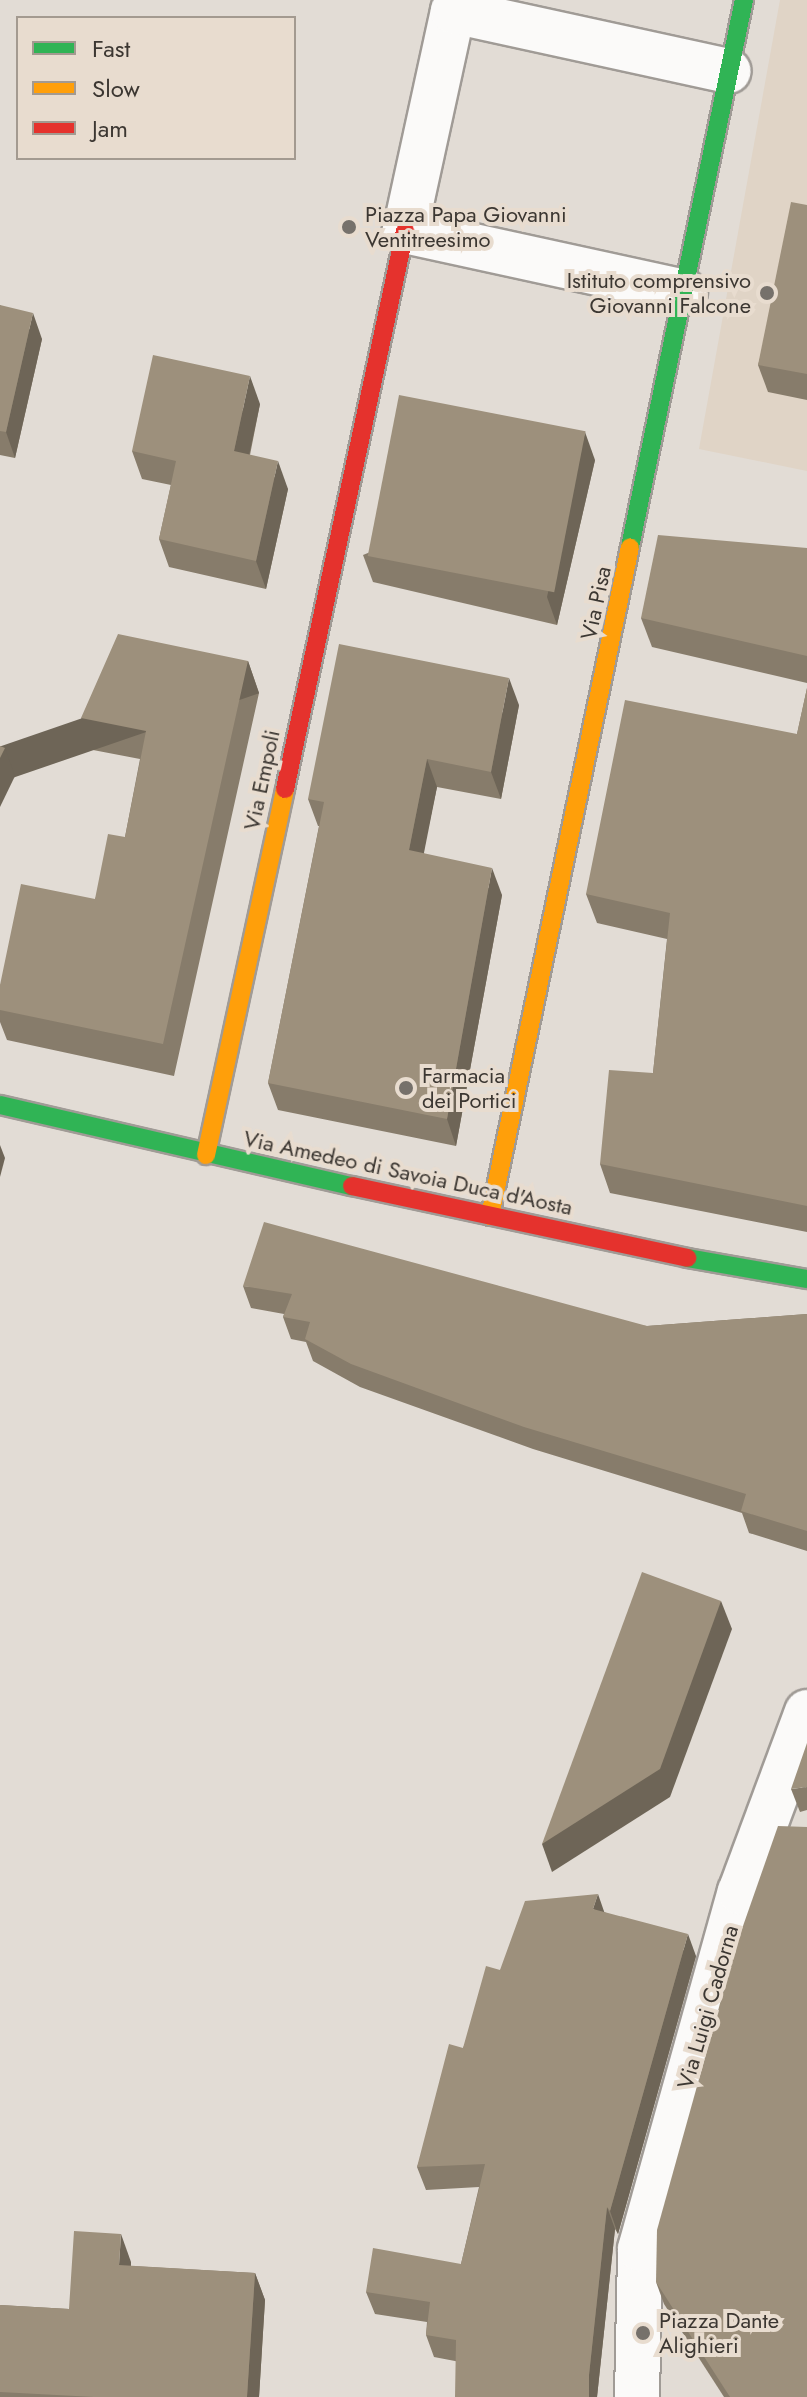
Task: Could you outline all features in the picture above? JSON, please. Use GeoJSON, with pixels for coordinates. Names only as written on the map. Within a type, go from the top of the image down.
{"type":"FeatureCollection","features":[{"type":"Feature","properties":{"kind":"street","name":"Via Pisa"},"geometry":{"type":"LineString","coordinates":[[490,1216],[744,0]]}},
{"type":"Feature","properties":{"kind":"street"},"geometry":{"type":"LineString","coordinates":[[685,292],[405,231],[453,11],[729,71]]}},
{"type":"Feature","properties":{"kind":"street","name":"Via Empoli"},"geometry":{"type":"LineString","coordinates":[[206,1155],[405,231]]}},
{"type":"Feature","properties":{"kind":"street","name":"Via Amedeo di Savoia Duca d'Aosta"},"geometry":{"type":"LineString","coordinates":[[0,1105],[206,1155],[775,1277],[807,1279]]}},
{"type":"Feature","properties":{"kind":"street","name":"Via Luigi Cadorna"},"geometry":{"type":"LineString","coordinates":[[637,2397],[635,2309],[640,2249],[740,1892],[807,1712]]}},
{"type":"Feature","properties":{"kind":"shaded area","name":"Istituto comprensivo Giovanni Falcone"},"geometry":{"type":"Polygon","coordinates":[[[780,0],[807,0],[807,471],[699,449],[780,0]]]}},
{"type":"Feature","properties":{"kind":"building"},"geometry":{"type":"Polygon","coordinates":[[[791,202],[807,205],[807,374],[758,365],[791,202]]]}},
{"type":"Feature","properties":{"kind":"building"},"geometry":{"type":"Polygon","coordinates":[[[0,305],[33,313],[6,432],[0,431],[0,305]]]}},
{"type":"Feature","properties":{"kind":"building"},"geometry":{"type":"Polygon","coordinates":[[[153,355],[250,376],[234,451],[278,461],[256,561],[159,539],[176,461],[132,451],[153,355]]]}},
{"type":"Feature","properties":{"kind":"building"},"geometry":{"type":"Polygon","coordinates":[[[399,395],[586,431],[554,592],[368,556],[399,395]]]}},
{"type":"Feature","properties":{"kind":"building"},"geometry":{"type":"Polygon","coordinates":[[[658,535],[807,548],[807,656],[641,618],[658,535]]]}},
{"type":"Feature","properties":{"kind":"building"},"geometry":{"type":"Polygon","coordinates":[[[118,634],[248,661],[163,1044],[0,1010],[0,985],[21,884],[95,899],[108,834],[125,837],[146,731],[81,718],[118,634]]]}},
{"type":"Feature","properties":{"kind":"building"},"geometry":{"type":"Polygon","coordinates":[[[339,644],[509,678],[491,772],[427,759],[409,850],[492,868],[447,1119],[268,1083],[324,802],[308,799],[339,644]]]}},
{"type":"Feature","properties":{"kind":"building"},"geometry":{"type":"Polygon","coordinates":[[[807,688],[807,1206],[600,1164],[609,1070],[653,1073],[670,913],[586,894],[625,700],[797,734],[807,688]]]}},
{"type":"Feature","properties":{"kind":"building"},"geometry":{"type":"Polygon","coordinates":[[[264,1222],[647,1326],[807,1314],[807,1531],[741,1511],[746,1494],[524,1427],[351,1364],[305,1339],[310,1322],[283,1317],[292,1294],[243,1286],[264,1222]]]}},
{"type":"Feature","properties":{"kind":"building"},"geometry":{"type":"Polygon","coordinates":[[[642,1572],[721,1601],[660,1769],[542,1844],[642,1572]]]}},
{"type":"Feature","properties":{"kind":"building"},"geometry":{"type":"Polygon","coordinates":[[[807,1743],[807,1787],[791,1789],[807,1743]]]}},
{"type":"Feature","properties":{"kind":"building"},"geometry":{"type":"Polygon","coordinates":[[[778,1826],[807,1827],[807,2397],[730,2397],[656,2282],[657,2230],[736,1946],[778,1826]]]}},
{"type":"Feature","properties":{"kind":"building"},"geometry":{"type":"Polygon","coordinates":[[[598,1894],[593,1909],[688,1934],[610,2211],[607,2207],[589,2397],[455,2397],[456,2340],[426,2335],[430,2302],[366,2292],[373,2248],[461,2264],[485,2164],[417,2167],[449,2044],[463,2048],[486,1966],[500,1970],[525,1901],[598,1894]]]}},
{"type":"Feature","properties":{"kind":"building"},"geometry":{"type":"Polygon","coordinates":[[[74,2231],[121,2234],[119,2265],[255,2273],[247,2397],[94,2397],[0,2392],[0,2305],[69,2309],[74,2231]]]}},
{"type":"Feature","properties":{"kind":"traffic: fast"},"geometry":{"type":"LineString","coordinates":[[630,547],[744,0]]}},
{"type":"Feature","properties":{"kind":"traffic: fast"},"geometry":{"type":"LineString","coordinates":[[0,1105],[352,1186]]}},
{"type":"Feature","properties":{"kind":"traffic: fast"},"geometry":{"type":"LineString","coordinates":[[687,1258],[807,1279]]}},
{"type":"Feature","properties":{"kind":"traffic: slow"},"geometry":{"type":"LineString","coordinates":[[490,1216],[630,547]]}},
{"type":"Feature","properties":{"kind":"traffic: slow"},"geometry":{"type":"LineString","coordinates":[[206,1155],[285,789]]}},
{"type":"Feature","properties":{"kind":"traffic: jam"},"geometry":{"type":"LineString","coordinates":[[285,789],[405,231]]}},
{"type":"Feature","properties":{"kind":"traffic: jam"},"geometry":{"type":"LineString","coordinates":[[352,1186],[687,1258]]}},
{"type":"Feature","properties":{"kind":"place","name":"Piazza Papa Giovanni Ventitreesimo"},"geometry":{"type":"Point","coordinates":[349,227]}},
{"type":"Feature","properties":{"kind":"place","name":"Istituto comprensivo Giovanni Falcone"},"geometry":{"type":"Point","coordinates":[767,293]}},
{"type":"Feature","properties":{"kind":"place","name":"Farmacia dei Portici"},"geometry":{"type":"Point","coordinates":[406,1088]}},
{"type":"Feature","properties":{"kind":"place","name":"Piazza Dante Alighieri"},"geometry":{"type":"Point","coordinates":[643,2333]}}]}
